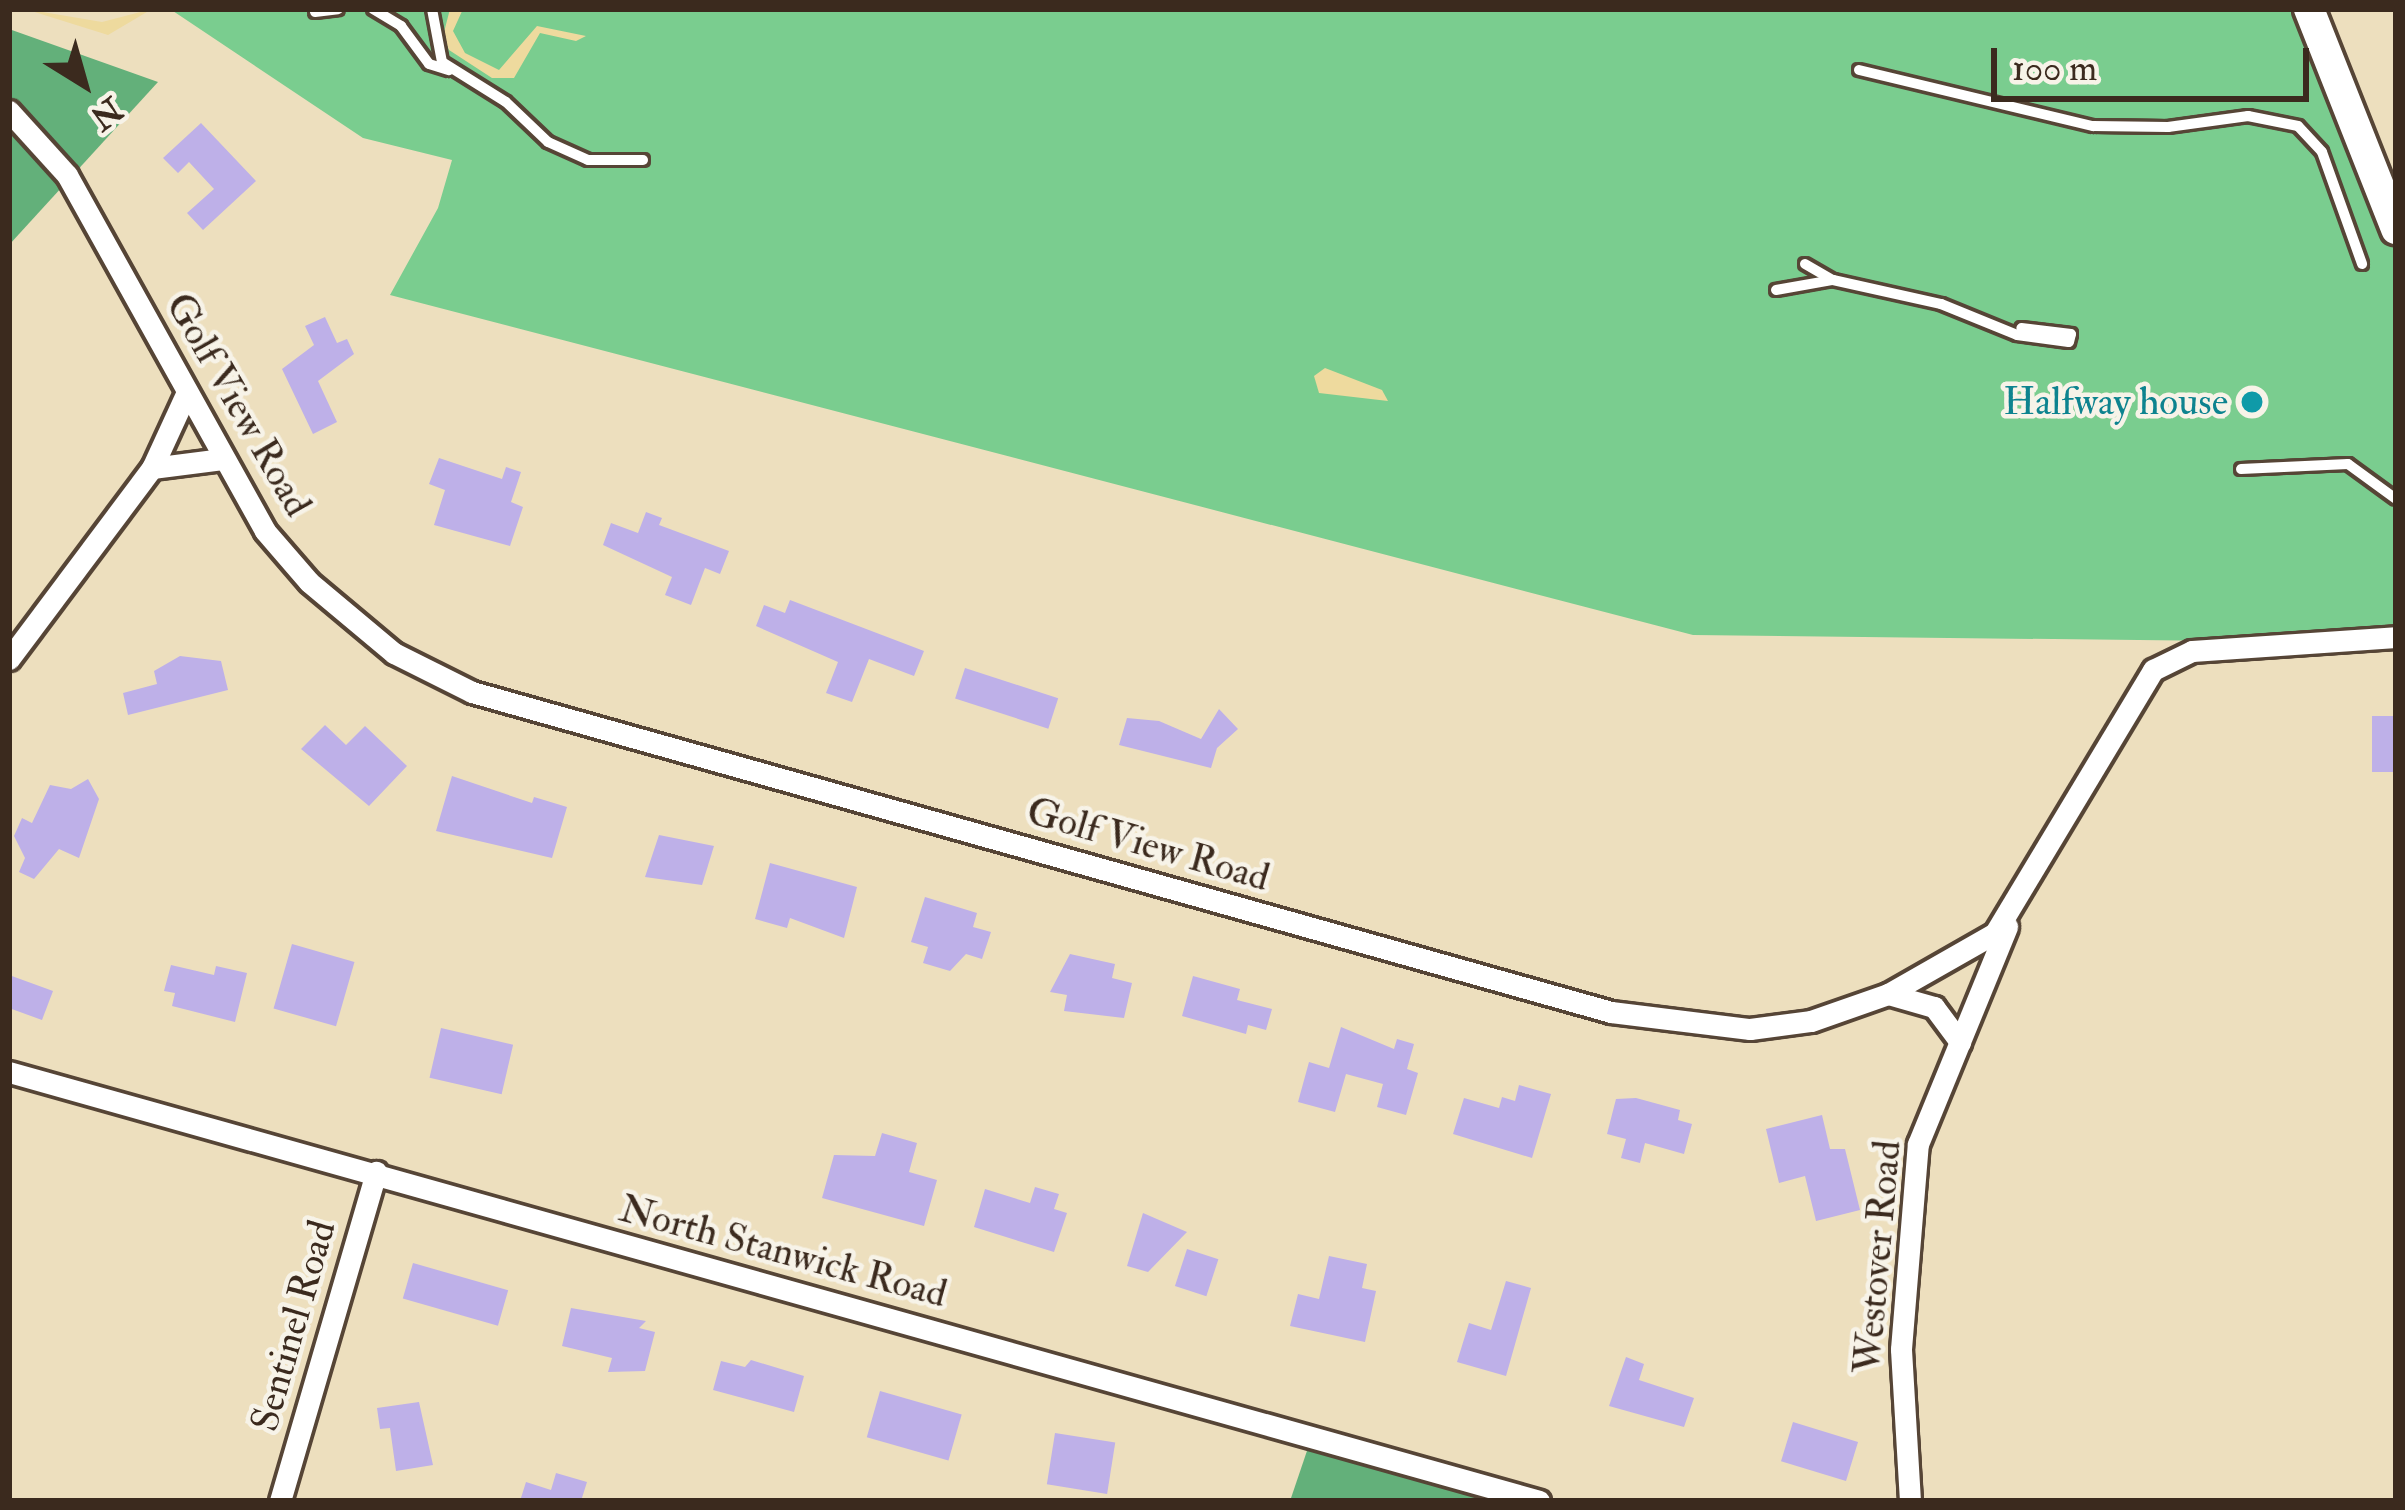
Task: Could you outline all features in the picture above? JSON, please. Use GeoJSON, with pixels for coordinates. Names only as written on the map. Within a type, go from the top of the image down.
{"type":"FeatureCollection","features":[{"type":"Feature","properties":{"kind":"main road"},"geometry":{"type":"LineString","coordinates":[[2309,9],[2396,229]]}},
{"type":"Feature","properties":{"kind":"street","name":"Golf View Road"},"geometry":{"type":"LineString","coordinates":[[9,111],[68,175],[265,531],[309,581],[394,653],[472,692],[1611,1012],[1750,1029],[1811,1021],[1888,994],[1995,933],[2153,670],[2222,647],[2396,638]]}},
{"type":"Feature","properties":{"kind":"street"},"geometry":{"type":"LineString","coordinates":[[9,658],[152,468],[186,394]]}},
{"type":"Feature","properties":{"kind":"street"},"geometry":{"type":"LineString","coordinates":[[152,468],[222,459]]}},
{"type":"Feature","properties":{"kind":"street","name":"Westover Road"},"geometry":{"type":"LineString","coordinates":[[1910,1501],[1901,1349],[1918,1144],[2021,893]]}},
{"type":"Feature","properties":{"kind":"street"},"geometry":{"type":"LineString","coordinates":[[1888,994],[1934,1007],[1960,1042]]}},
{"type":"Feature","properties":{"kind":"street","name":"North Stanwick Road"},"geometry":{"type":"LineString","coordinates":[[9,1072],[1539,1501]]}},
{"type":"Feature","properties":{"kind":"street","name":"Sentinel Road"},"geometry":{"type":"LineString","coordinates":[[280,1501],[376,1172]]}},
{"type":"Feature","properties":{"kind":"lane"},"geometry":{"type":"LineString","coordinates":[[316,12],[338,9]]}},
{"type":"Feature","properties":{"kind":"lane"},"geometry":{"type":"LineString","coordinates":[[374,9],[401,26],[429,64],[449,70],[506,103],[566,156],[643,160]]}},
{"type":"Feature","properties":{"kind":"lane"},"geometry":{"type":"LineString","coordinates":[[432,9],[436,49],[449,70]]}},
{"type":"Feature","properties":{"kind":"lane"},"geometry":{"type":"LineString","coordinates":[[1859,70],[2093,126],[2248,116],[2299,126],[2322,152],[2362,264]]}},
{"type":"Feature","properties":{"kind":"lane"},"geometry":{"type":"LineString","coordinates":[[1805,264],[1833,280],[1941,304],[2017,335],[2069,342],[2071,334],[2021,328]]}},
{"type":"Feature","properties":{"kind":"lane"},"geometry":{"type":"LineString","coordinates":[[1775,290],[1833,280]]}},
{"type":"Feature","properties":{"kind":"lane"},"geometry":{"type":"LineString","coordinates":[[2241,469],[2348,464],[2396,499]]}},
{"type":"Feature","properties":{"kind":"green space"},"geometry":{"type":"Polygon","coordinates":[[[170,9],[2299,9],[2396,231],[2396,643],[1693,635],[390,295],[438,208],[452,160],[363,138],[170,9]]]}},
{"type":"Feature","properties":{"kind":"green space"},"geometry":{"type":"Polygon","coordinates":[[[9,29],[158,82],[9,245],[9,29]]]}},
{"type":"Feature","properties":{"kind":"green space"},"geometry":{"type":"Polygon","coordinates":[[[1310,1442],[1517,1501],[1290,1501],[1310,1442]]]}},
{"type":"Feature","properties":{"kind":"sand"},"geometry":{"type":"Polygon","coordinates":[[[25,9],[102,22],[152,9],[108,35],[25,9]]]}},
{"type":"Feature","properties":{"kind":"sand"},"geometry":{"type":"Polygon","coordinates":[[[450,9],[463,9],[453,31],[465,53],[499,70],[537,26],[586,36],[576,41],[540,33],[514,78],[492,78],[449,50],[443,36],[450,9]]]}},
{"type":"Feature","properties":{"kind":"sand"},"geometry":{"type":"Polygon","coordinates":[[[1325,368],[1382,390],[1388,401],[1319,393],[1314,376],[1325,368]]]}},
{"type":"Feature","properties":{"kind":"building"},"geometry":{"type":"Polygon","coordinates":[[[201,123],[256,181],[203,230],[187,213],[214,189],[189,162],[178,173],[163,158],[201,123]]]}},
{"type":"Feature","properties":{"kind":"building"},"geometry":{"type":"Polygon","coordinates":[[[325,317],[337,343],[347,339],[354,354],[318,381],[337,422],[313,434],[282,369],[314,345],[305,326],[325,317]]]}},
{"type":"Feature","properties":{"kind":"building"},"geometry":{"type":"Polygon","coordinates":[[[439,458],[502,479],[506,467],[521,472],[511,502],[523,507],[510,546],[434,525],[445,490],[429,484],[439,458]]]}},
{"type":"Feature","properties":{"kind":"building"},"geometry":{"type":"Polygon","coordinates":[[[646,512],[662,518],[659,525],[729,551],[720,574],[705,568],[691,605],[665,595],[672,577],[603,545],[611,523],[638,533],[646,512]]]}},
{"type":"Feature","properties":{"kind":"building"},"geometry":{"type":"Polygon","coordinates":[[[790,600],[924,651],[914,676],[869,659],[852,702],[826,693],[838,662],[756,626],[764,605],[785,613],[790,600]]]}},
{"type":"Feature","properties":{"kind":"building"},"geometry":{"type":"Polygon","coordinates":[[[180,656],[221,661],[228,690],[128,715],[123,693],[157,684],[154,671],[180,656]]]}},
{"type":"Feature","properties":{"kind":"building"},"geometry":{"type":"Polygon","coordinates":[[[965,668],[1058,698],[1048,729],[955,698],[965,668]]]}},
{"type":"Feature","properties":{"kind":"building"},"geometry":{"type":"Polygon","coordinates":[[[1219,709],[1238,729],[1217,748],[1211,768],[1119,745],[1127,718],[1159,721],[1201,739],[1219,709]]]}},
{"type":"Feature","properties":{"kind":"building"},"geometry":{"type":"Polygon","coordinates":[[[2372,716],[2396,716],[2396,772],[2372,772],[2372,716]]]}},
{"type":"Feature","properties":{"kind":"building"},"geometry":{"type":"Polygon","coordinates":[[[325,725],[346,745],[365,726],[407,766],[369,806],[301,749],[325,725]]]}},
{"type":"Feature","properties":{"kind":"building"},"geometry":{"type":"Polygon","coordinates":[[[452,776],[532,803],[534,797],[567,807],[552,858],[436,831],[452,776]]]}},
{"type":"Feature","properties":{"kind":"building"},"geometry":{"type":"Polygon","coordinates":[[[88,779],[99,799],[79,858],[59,849],[34,879],[19,872],[25,858],[14,836],[22,818],[32,823],[50,785],[71,789],[88,779]]]}},
{"type":"Feature","properties":{"kind":"building"},"geometry":{"type":"Polygon","coordinates":[[[659,835],[714,846],[702,885],[645,877],[659,835]]]}},
{"type":"Feature","properties":{"kind":"building"},"geometry":{"type":"Polygon","coordinates":[[[770,863],[857,887],[844,938],[790,918],[787,928],[755,919],[770,863]]]}},
{"type":"Feature","properties":{"kind":"building"},"geometry":{"type":"Polygon","coordinates":[[[925,897],[977,913],[973,927],[991,932],[982,959],[966,954],[950,971],[923,963],[928,947],[911,942],[925,897]]]}},
{"type":"Feature","properties":{"kind":"building"},"geometry":{"type":"Polygon","coordinates":[[[292,944],[354,962],[336,1026],[274,1008],[292,944]]]}},
{"type":"Feature","properties":{"kind":"building"},"geometry":{"type":"Polygon","coordinates":[[[1070,954],[1115,964],[1112,978],[1132,983],[1124,1018],[1064,1011],[1067,995],[1050,992],[1070,954]]]}},
{"type":"Feature","properties":{"kind":"building"},"geometry":{"type":"Polygon","coordinates":[[[171,965],[214,975],[216,966],[247,973],[235,1022],[172,1006],[175,993],[164,991],[171,965]]]}},
{"type":"Feature","properties":{"kind":"building"},"geometry":{"type":"Polygon","coordinates":[[[9,975],[53,991],[42,1020],[9,1008],[9,975]]]}},
{"type":"Feature","properties":{"kind":"building"},"geometry":{"type":"Polygon","coordinates":[[[1193,976],[1240,989],[1237,1000],[1272,1009],[1266,1030],[1248,1025],[1246,1034],[1182,1016],[1193,976]]]}},
{"type":"Feature","properties":{"kind":"building"},"geometry":{"type":"Polygon","coordinates":[[[1341,1027],[1394,1049],[1397,1039],[1414,1044],[1407,1069],[1418,1073],[1406,1115],[1377,1107],[1383,1084],[1346,1074],[1335,1112],[1298,1102],[1309,1062],[1329,1068],[1341,1027]]]}},
{"type":"Feature","properties":{"kind":"building"},"geometry":{"type":"Polygon","coordinates":[[[441,1028],[513,1045],[502,1094],[430,1078],[441,1028]]]}},
{"type":"Feature","properties":{"kind":"building"},"geometry":{"type":"Polygon","coordinates":[[[1519,1085],[1551,1094],[1532,1158],[1453,1134],[1464,1098],[1499,1108],[1502,1097],[1515,1101],[1519,1085]]]}},
{"type":"Feature","properties":{"kind":"building"},"geometry":{"type":"Polygon","coordinates":[[[1636,1098],[1680,1110],[1678,1120],[1692,1124],[1684,1154],[1645,1143],[1640,1163],[1621,1158],[1626,1139],[1607,1134],[1616,1099],[1636,1098]]]}},
{"type":"Feature","properties":{"kind":"building"},"geometry":{"type":"Polygon","coordinates":[[[1822,1115],[1830,1149],[1845,1149],[1860,1210],[1816,1221],[1805,1176],[1779,1183],[1766,1129],[1822,1115]]]}},
{"type":"Feature","properties":{"kind":"building"},"geometry":{"type":"Polygon","coordinates":[[[882,1133],[917,1143],[909,1172],[937,1180],[924,1226],[822,1198],[834,1155],[875,1156],[882,1133]]]}},
{"type":"Feature","properties":{"kind":"building"},"geometry":{"type":"Polygon","coordinates":[[[1035,1187],[1059,1194],[1054,1209],[1067,1213],[1054,1252],[974,1227],[985,1189],[1030,1203],[1035,1187]]]}},
{"type":"Feature","properties":{"kind":"building"},"geometry":{"type":"Polygon","coordinates":[[[1143,1213],[1187,1232],[1148,1272],[1127,1266],[1143,1213]]]}},
{"type":"Feature","properties":{"kind":"building"},"geometry":{"type":"Polygon","coordinates":[[[1187,1249],[1218,1259],[1206,1296],[1175,1286],[1187,1249]]]}},
{"type":"Feature","properties":{"kind":"building"},"geometry":{"type":"Polygon","coordinates":[[[1329,1256],[1367,1264],[1362,1288],[1376,1291],[1365,1342],[1290,1326],[1298,1294],[1319,1299],[1329,1256]]]}},
{"type":"Feature","properties":{"kind":"building"},"geometry":{"type":"Polygon","coordinates":[[[413,1263],[508,1290],[498,1326],[403,1299],[413,1263]]]}},
{"type":"Feature","properties":{"kind":"building"},"geometry":{"type":"Polygon","coordinates":[[[1506,1281],[1531,1288],[1506,1376],[1457,1362],[1469,1323],[1491,1330],[1506,1281]]]}},
{"type":"Feature","properties":{"kind":"building"},"geometry":{"type":"Polygon","coordinates":[[[571,1308],[646,1321],[639,1328],[655,1332],[645,1371],[608,1372],[612,1358],[562,1346],[571,1308]]]}},
{"type":"Feature","properties":{"kind":"building"},"geometry":{"type":"Polygon","coordinates":[[[1626,1357],[1644,1364],[1639,1380],[1694,1398],[1684,1427],[1609,1406],[1626,1357]]]}},
{"type":"Feature","properties":{"kind":"building"},"geometry":{"type":"Polygon","coordinates":[[[751,1360],[804,1376],[794,1412],[713,1390],[721,1361],[745,1367],[751,1360]]]}},
{"type":"Feature","properties":{"kind":"building"},"geometry":{"type":"Polygon","coordinates":[[[880,1391],[962,1414],[948,1461],[867,1437],[880,1391]]]}},
{"type":"Feature","properties":{"kind":"building"},"geometry":{"type":"Polygon","coordinates":[[[419,1402],[433,1465],[396,1471],[390,1428],[380,1429],[377,1408],[419,1402]]]}},
{"type":"Feature","properties":{"kind":"building"},"geometry":{"type":"Polygon","coordinates":[[[1793,1422],[1858,1442],[1846,1481],[1781,1461],[1793,1422]]]}},
{"type":"Feature","properties":{"kind":"building"},"geometry":{"type":"Polygon","coordinates":[[[1055,1433],[1115,1443],[1107,1494],[1047,1484],[1055,1433]]]}},
{"type":"Feature","properties":{"kind":"building"},"geometry":{"type":"Polygon","coordinates":[[[556,1473],[587,1482],[581,1501],[520,1501],[526,1482],[551,1490],[556,1473]]]}},
{"type":"Feature","properties":{"kind":"place","name":"Halfway house"},"geometry":{"type":"Point","coordinates":[2252,402]}}]}
